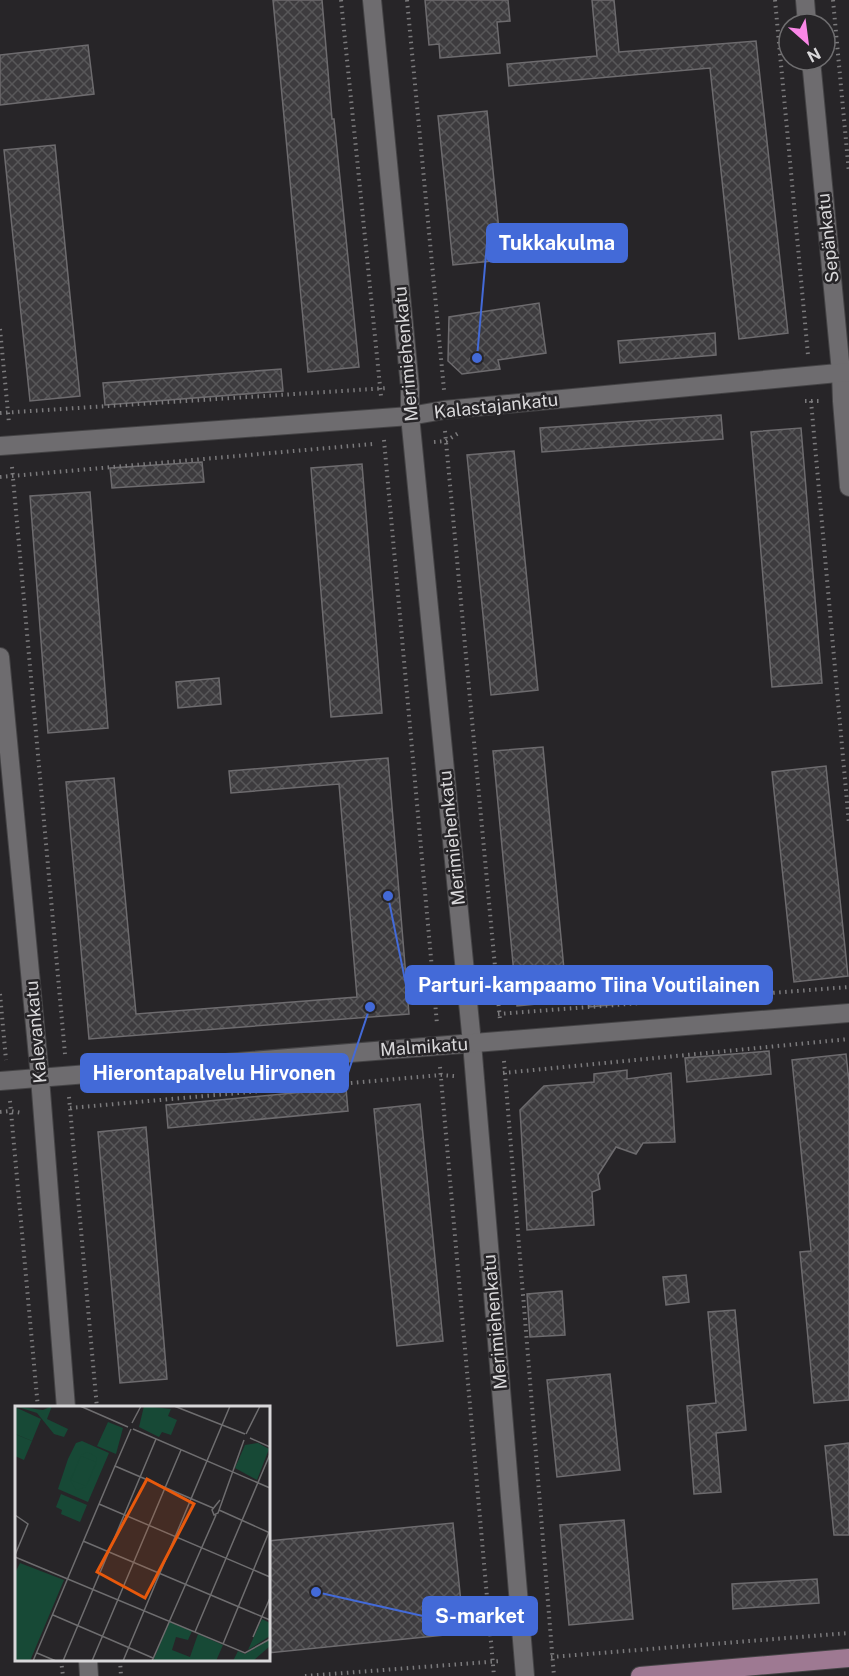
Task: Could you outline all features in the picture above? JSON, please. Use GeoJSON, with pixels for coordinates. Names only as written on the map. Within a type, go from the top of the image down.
{"type":"FeatureCollection","features":[{"type":"Feature","properties":{"kind":"main road"},"geometry":{"type":"LineString","coordinates":[[640,1676],[849,1658]]}},
{"type":"Feature","properties":{"kind":"street","name":"Merimiehenkatu"},"geometry":{"type":"LineString","coordinates":[[372,0],[409,375],[410,416],[472,1043],[525,1676]]}},
{"type":"Feature","properties":{"kind":"street","name":"Sepänkatu"},"geometry":{"type":"LineString","coordinates":[[812,72],[845,372],[842,401],[849,487]]}},
{"type":"Feature","properties":{"kind":"street","name":"Kalastajankatu"},"geometry":{"type":"LineString","coordinates":[[5,445],[410,416],[444,410],[845,372]]}},
{"type":"Feature","properties":{"kind":"street","name":"Kalevankatu"},"geometry":{"type":"LineString","coordinates":[[0,657],[40,1078],[66,1406]]}},
{"type":"Feature","properties":{"kind":"street","name":"Malmikatu"},"geometry":{"type":"LineString","coordinates":[[4,1081],[849,1013]]}},
{"type":"Feature","properties":{"kind":"street"},"geometry":{"type":"LineString","coordinates":[[87,1661],[89,1676]]}},
{"type":"Feature","properties":{"kind":"path"},"geometry":{"type":"LineString","coordinates":[[341,0],[384,417],[384,443],[494,1676]]}},
{"type":"Feature","properties":{"kind":"path"},"geometry":{"type":"LineString","coordinates":[[407,0],[505,1072],[554,1676]]}},
{"type":"Feature","properties":{"kind":"path"},"geometry":{"type":"LineString","coordinates":[[775,0],[808,355]]}},
{"type":"Feature","properties":{"kind":"path"},"geometry":{"type":"LineString","coordinates":[[834,0],[849,173]]}},
{"type":"Feature","properties":{"kind":"path"},"geometry":{"type":"LineString","coordinates":[[0,329],[5,445],[97,1406]]}},
{"type":"Feature","properties":{"kind":"path"},"geometry":{"type":"LineString","coordinates":[[811,401],[849,824]]}},
{"type":"Feature","properties":{"kind":"path"},"geometry":{"type":"LineString","coordinates":[[0,994],[4,1081],[10,1111],[38,1406]]}},
{"type":"Feature","properties":{"kind":"path"},"geometry":{"type":"LineString","coordinates":[[505,1072],[849,1040]]}},
{"type":"Feature","properties":{"kind":"path"},"geometry":{"type":"LineString","coordinates":[[70,1108],[441,1075]]}},
{"type":"Feature","properties":{"kind":"path"},"geometry":{"type":"LineString","coordinates":[[0,1112],[10,1111]]}},
{"type":"Feature","properties":{"kind":"path"},"geometry":{"type":"LineString","coordinates":[[553,1657],[849,1633]]}},
{"type":"Feature","properties":{"kind":"path"},"geometry":{"type":"LineString","coordinates":[[61,1661],[63,1676]]}},
{"type":"Feature","properties":{"kind":"path"},"geometry":{"type":"LineString","coordinates":[[120,1661],[121,1676]]}},
{"type":"Feature","properties":{"kind":"path"},"geometry":{"type":"LineString","coordinates":[[305,1676],[492,1662]]}},
{"type":"Feature","properties":{"kind":"building"},"geometry":{"type":"Polygon","coordinates":[[[273,0],[322,0],[332,119],[334,119],[359,367],[308,372],[273,0]]]}},
{"type":"Feature","properties":{"kind":"building"},"geometry":{"type":"Polygon","coordinates":[[[425,0],[508,0],[510,21],[497,22],[500,53],[440,58],[439,44],[429,45],[425,0]]]}},
{"type":"Feature","properties":{"kind":"building"},"geometry":{"type":"Polygon","coordinates":[[[592,0],[614,0],[619,52],[756,41],[788,333],[739,339],[710,68],[509,86],[507,64],[597,56],[592,0]]]}},
{"type":"Feature","properties":{"kind":"building"},"geometry":{"type":"Polygon","coordinates":[[[88,45],[94,94],[0,105],[0,55],[88,45]]]}},
{"type":"Feature","properties":{"kind":"building"},"geometry":{"type":"Polygon","coordinates":[[[487,111],[502,260],[453,265],[438,116],[487,111]]]}},
{"type":"Feature","properties":{"kind":"building"},"geometry":{"type":"Polygon","coordinates":[[[55,145],[80,396],[30,401],[4,150],[55,145]]]}},
{"type":"Feature","properties":{"kind":"building"},"geometry":{"type":"Polygon","coordinates":[[[539,303],[546,353],[498,360],[500,369],[462,374],[448,361],[449,317],[539,303]]]}},
{"type":"Feature","properties":{"kind":"building"},"geometry":{"type":"Polygon","coordinates":[[[715,333],[716,355],[620,363],[618,341],[715,333]]]}},
{"type":"Feature","properties":{"kind":"building"},"geometry":{"type":"Polygon","coordinates":[[[281,369],[283,391],[105,405],[103,383],[281,369]]]}},
{"type":"Feature","properties":{"kind":"building"},"geometry":{"type":"Polygon","coordinates":[[[721,415],[723,439],[542,452],[540,428],[721,415]]]}},
{"type":"Feature","properties":{"kind":"building"},"geometry":{"type":"Polygon","coordinates":[[[801,428],[822,683],[772,687],[751,432],[801,428]]]}},
{"type":"Feature","properties":{"kind":"building"},"geometry":{"type":"Polygon","coordinates":[[[514,451],[538,690],[491,695],[467,455],[514,451]]]}},
{"type":"Feature","properties":{"kind":"building"},"geometry":{"type":"Polygon","coordinates":[[[202,462],[204,482],[112,488],[110,468],[202,462]]]}},
{"type":"Feature","properties":{"kind":"building"},"geometry":{"type":"Polygon","coordinates":[[[362,464],[382,713],[331,717],[311,468],[362,464]]]}},
{"type":"Feature","properties":{"kind":"building"},"geometry":{"type":"Polygon","coordinates":[[[90,492],[108,728],[48,733],[30,496],[90,492]]]}},
{"type":"Feature","properties":{"kind":"building"},"geometry":{"type":"Polygon","coordinates":[[[219,678],[221,704],[178,708],[176,682],[219,678]]]}},
{"type":"Feature","properties":{"kind":"building"},"geometry":{"type":"Polygon","coordinates":[[[543,747],[567,1001],[517,1006],[493,751],[543,747]]]}},
{"type":"Feature","properties":{"kind":"building"},"geometry":{"type":"Polygon","coordinates":[[[388,758],[409,1014],[89,1039],[66,782],[114,778],[136,1014],[357,997],[339,784],[231,793],[229,771],[388,758]]]}},
{"type":"Feature","properties":{"kind":"building"},"geometry":{"type":"Polygon","coordinates":[[[826,766],[848,976],[794,982],[772,772],[826,766]]]}},
{"type":"Feature","properties":{"kind":"building"},"geometry":{"type":"Polygon","coordinates":[[[767,966],[769,990],[589,1007],[587,982],[767,966]]]}},
{"type":"Feature","properties":{"kind":"building"},"geometry":{"type":"Polygon","coordinates":[[[769,1051],[771,1074],[687,1082],[685,1058],[769,1051]]]}},
{"type":"Feature","properties":{"kind":"building"},"geometry":{"type":"Polygon","coordinates":[[[846,1054],[849,1081],[849,1400],[814,1403],[800,1252],[811,1251],[792,1060],[846,1054]]]}},
{"type":"Feature","properties":{"kind":"building"},"geometry":{"type":"Polygon","coordinates":[[[627,1070],[627,1079],[671,1073],[675,1142],[643,1143],[636,1154],[616,1147],[598,1175],[600,1189],[592,1192],[594,1225],[527,1230],[520,1110],[544,1086],[594,1082],[594,1074],[627,1070]]]}},
{"type":"Feature","properties":{"kind":"building"},"geometry":{"type":"Polygon","coordinates":[[[346,1088],[348,1111],[168,1128],[166,1105],[346,1088]]]}},
{"type":"Feature","properties":{"kind":"building"},"geometry":{"type":"Polygon","coordinates":[[[420,1104],[443,1341],[397,1346],[374,1109],[420,1104]]]}},
{"type":"Feature","properties":{"kind":"building"},"geometry":{"type":"Polygon","coordinates":[[[146,1127],[167,1379],[120,1383],[98,1132],[146,1127]]]}},
{"type":"Feature","properties":{"kind":"building"},"geometry":{"type":"Polygon","coordinates":[[[686,1275],[689,1302],[666,1305],[663,1277],[686,1275]]]}},
{"type":"Feature","properties":{"kind":"building"},"geometry":{"type":"Polygon","coordinates":[[[562,1291],[565,1335],[530,1337],[527,1294],[562,1291]]]}},
{"type":"Feature","properties":{"kind":"building"},"geometry":{"type":"Polygon","coordinates":[[[735,1310],[746,1430],[716,1433],[721,1492],[694,1494],[687,1406],[716,1403],[708,1312],[735,1310]]]}},
{"type":"Feature","properties":{"kind":"building"},"geometry":{"type":"Polygon","coordinates":[[[610,1374],[620,1470],[557,1477],[547,1380],[610,1374]]]}},
{"type":"Feature","properties":{"kind":"building"},"geometry":{"type":"Polygon","coordinates":[[[849,1443],[849,1535],[834,1535],[825,1446],[849,1443]]]}},
{"type":"Feature","properties":{"kind":"building"},"geometry":{"type":"Polygon","coordinates":[[[624,1520],[633,1619],[569,1625],[560,1525],[624,1520]]]}},
{"type":"Feature","properties":{"kind":"building"},"geometry":{"type":"Polygon","coordinates":[[[453,1523],[464,1633],[270,1653],[270,1541],[453,1523]]]}},
{"type":"Feature","properties":{"kind":"building"},"geometry":{"type":"Polygon","coordinates":[[[817,1579],[819,1603],[733,1609],[732,1584],[817,1579]]]}},
{"type":"Feature","properties":{"kind":"place","name":"Tukkakulma"},"geometry":{"type":"Point","coordinates":[477,358]}},
{"type":"Feature","properties":{"kind":"place","name":"Parturi-kampaamo Tiina Voutilainen"},"geometry":{"type":"Point","coordinates":[388,896]}},
{"type":"Feature","properties":{"kind":"place","name":"Hierontapalvelu Hirvonen"},"geometry":{"type":"Point","coordinates":[370,1007]}},
{"type":"Feature","properties":{"kind":"place","name":"S-market"},"geometry":{"type":"Point","coordinates":[316,1592]}}]}
